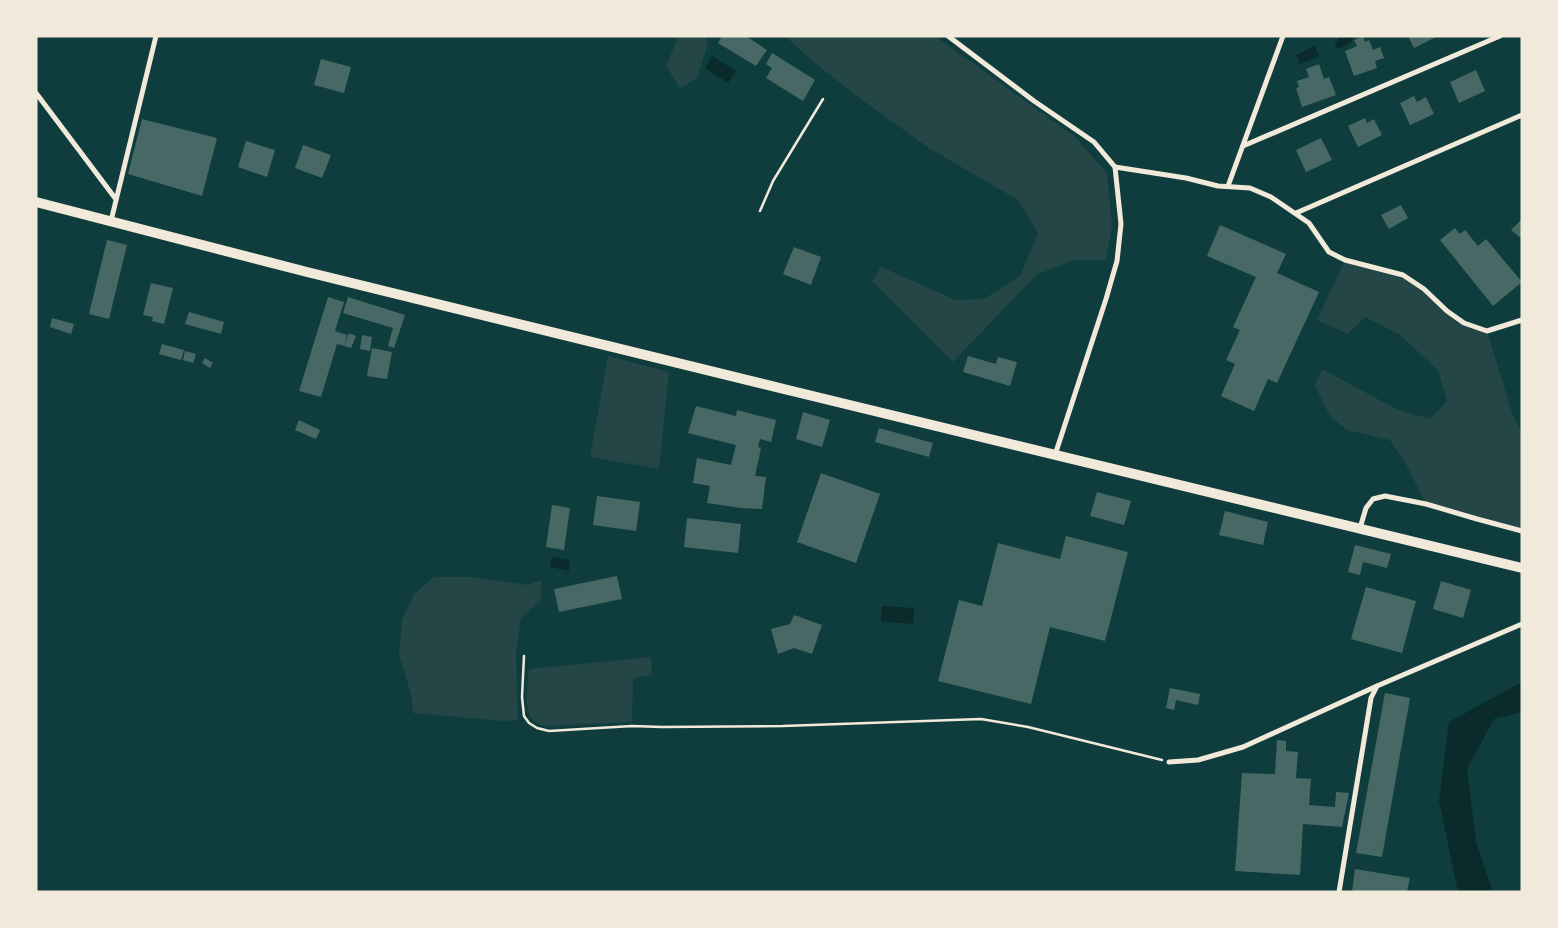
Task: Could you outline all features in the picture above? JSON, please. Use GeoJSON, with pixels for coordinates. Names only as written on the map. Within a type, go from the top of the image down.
{"type":"FeatureCollection","features":[{"type":"Feature","properties":{"kind":"main road"},"geometry":{"type":"LineString","coordinates":[[36,202],[325,276],[1055,456],[1522,568]]}},
{"type":"Feature","properties":{"kind":"street"},"geometry":{"type":"LineString","coordinates":[[111,222],[156,36]]}},
{"type":"Feature","properties":{"kind":"street"},"geometry":{"type":"LineString","coordinates":[[948,36],[1034,101],[1094,142],[1115,167],[1121,224],[1117,261],[1055,456]]}},
{"type":"Feature","properties":{"kind":"street"},"geometry":{"type":"LineString","coordinates":[[1228,186],[1283,36]]}},
{"type":"Feature","properties":{"kind":"street"},"geometry":{"type":"LineString","coordinates":[[1243,146],[1500,36]]}},
{"type":"Feature","properties":{"kind":"street"},"geometry":{"type":"LineString","coordinates":[[36,93],[116,198]]}},
{"type":"Feature","properties":{"kind":"street"},"geometry":{"type":"LineString","coordinates":[[1296,213],[1522,115]]}},
{"type":"Feature","properties":{"kind":"street"},"geometry":{"type":"LineString","coordinates":[[1115,167],[1186,178],[1218,186],[1250,188],[1271,197],[1309,223],[1329,252],[1344,260],[1403,274],[1464,323],[1487,331],[1522,320]]}},
{"type":"Feature","properties":{"kind":"street"},"geometry":{"type":"LineString","coordinates":[[1360,528],[1366,508],[1373,500],[1385,496],[1426,504],[1522,531]]}},
{"type":"Feature","properties":{"kind":"street"},"geometry":{"type":"LineString","coordinates":[[1169,762],[1198,760],[1243,747],[1377,686],[1522,624]]}},
{"type":"Feature","properties":{"kind":"street"},"geometry":{"type":"LineString","coordinates":[[1339,892],[1371,698],[1377,686]]}},
{"type":"Feature","properties":{"kind":"path"},"geometry":{"type":"LineString","coordinates":[[760,211],[773,181],[822,99]]}},
{"type":"Feature","properties":{"kind":"path"},"geometry":{"type":"LineString","coordinates":[[524,656],[522,697],[524,716],[529,723],[537,728],[549,731],[632,726],[782,726],[981,719],[1028,727],[1169,762]]}},
{"type":"Feature","properties":{"kind":"shaded area"},"geometry":{"type":"Polygon","coordinates":[[[676,36],[705,36],[708,44],[697,78],[680,88],[666,66],[677,40],[676,36]]]}},
{"type":"Feature","properties":{"kind":"shaded area"},"geometry":{"type":"Polygon","coordinates":[[[785,36],[935,36],[1074,136],[1107,173],[1112,225],[1106,260],[1074,260],[1036,275],[953,362],[872,281],[881,267],[956,300],[984,299],[1020,276],[1038,233],[1018,200],[929,148],[858,97],[810,59],[785,36]]]}},
{"type":"Feature","properties":{"kind":"shaded area"},"geometry":{"type":"Polygon","coordinates":[[[1340,36],[1353,36],[1353,38],[1351,42],[1339,49],[1335,45],[1340,36]]]}},
{"type":"Feature","properties":{"kind":"shaded area"},"geometry":{"type":"Polygon","coordinates":[[[1315,46],[1319,56],[1300,64],[1296,55],[1315,46]]]}},
{"type":"Feature","properties":{"kind":"shaded area"},"geometry":{"type":"Polygon","coordinates":[[[712,56],[736,71],[728,83],[705,68],[712,56]]]}},
{"type":"Feature","properties":{"kind":"shaded area"},"geometry":{"type":"Polygon","coordinates":[[[1345,260],[1403,275],[1464,323],[1487,331],[1513,416],[1522,433],[1522,531],[1426,504],[1406,464],[1390,440],[1347,430],[1330,416],[1315,386],[1322,369],[1396,409],[1430,419],[1447,401],[1438,370],[1400,335],[1365,317],[1348,334],[1317,320],[1345,260]]]}},
{"type":"Feature","properties":{"kind":"shaded area"},"geometry":{"type":"Polygon","coordinates":[[[608,356],[669,372],[659,469],[590,457],[608,356]]]}},
{"type":"Feature","properties":{"kind":"shaded area"},"geometry":{"type":"Polygon","coordinates":[[[552,557],[570,560],[569,571],[550,567],[552,557]]]}},
{"type":"Feature","properties":{"kind":"shaded area"},"geometry":{"type":"Polygon","coordinates":[[[434,577],[469,577],[528,585],[541,580],[541,600],[521,618],[516,654],[518,720],[502,721],[413,713],[411,694],[399,654],[402,620],[414,594],[434,577]]]}},
{"type":"Feature","properties":{"kind":"shaded area"},"geometry":{"type":"Polygon","coordinates":[[[882,606],[914,608],[913,624],[881,621],[882,606]]]}},
{"type":"Feature","properties":{"kind":"shaded area"},"geometry":{"type":"Polygon","coordinates":[[[651,657],[652,675],[633,678],[632,722],[549,726],[537,723],[530,716],[527,704],[529,669],[651,657]]]}},
{"type":"Feature","properties":{"kind":"shaded area"},"geometry":{"type":"Polygon","coordinates":[[[1522,682],[1522,712],[1494,719],[1467,769],[1476,842],[1493,892],[1458,892],[1439,801],[1449,722],[1522,682]]]}},
{"type":"Feature","properties":{"kind":"building"},"geometry":{"type":"Polygon","coordinates":[[[722,36],[746,36],[767,50],[756,66],[718,43],[722,36]]]}},
{"type":"Feature","properties":{"kind":"building"},"geometry":{"type":"Polygon","coordinates":[[[1363,36],[1365,42],[1369,40],[1373,50],[1380,47],[1384,58],[1375,61],[1377,68],[1354,76],[1345,51],[1357,46],[1354,40],[1363,36]]]}},
{"type":"Feature","properties":{"kind":"building"},"geometry":{"type":"Polygon","coordinates":[[[1408,36],[1438,36],[1414,48],[1408,36]]]}},
{"type":"Feature","properties":{"kind":"building"},"geometry":{"type":"Polygon","coordinates":[[[772,53],[815,80],[803,101],[766,78],[772,68],[766,64],[772,53]]]}},
{"type":"Feature","properties":{"kind":"building"},"geometry":{"type":"Polygon","coordinates":[[[321,59],[351,67],[344,93],[314,85],[321,59]]]}},
{"type":"Feature","properties":{"kind":"building"},"geometry":{"type":"Polygon","coordinates":[[[1319,64],[1324,79],[1329,77],[1336,95],[1302,107],[1296,88],[1299,87],[1297,81],[1309,77],[1306,69],[1319,64]]]}},
{"type":"Feature","properties":{"kind":"building"},"geometry":{"type":"Polygon","coordinates":[[[1476,70],[1485,91],[1459,103],[1450,82],[1476,70]]]}},
{"type":"Feature","properties":{"kind":"building"},"geometry":{"type":"Polygon","coordinates":[[[1414,96],[1417,102],[1426,97],[1434,114],[1410,125],[1400,103],[1414,96]]]}},
{"type":"Feature","properties":{"kind":"building"},"geometry":{"type":"Polygon","coordinates":[[[1365,118],[1367,123],[1374,119],[1382,135],[1358,147],[1348,126],[1365,118]]]}},
{"type":"Feature","properties":{"kind":"building"},"geometry":{"type":"Polygon","coordinates":[[[142,119],[217,138],[202,196],[128,174],[142,119]]]}},
{"type":"Feature","properties":{"kind":"building"},"geometry":{"type":"Polygon","coordinates":[[[1321,138],[1332,160],[1306,172],[1296,150],[1321,138]]]}},
{"type":"Feature","properties":{"kind":"building"},"geometry":{"type":"Polygon","coordinates":[[[246,141],[275,150],[267,177],[238,167],[246,141]]]}},
{"type":"Feature","properties":{"kind":"building"},"geometry":{"type":"Polygon","coordinates":[[[303,145],[331,155],[322,178],[295,168],[303,145]]]}},
{"type":"Feature","properties":{"kind":"building"},"geometry":{"type":"Polygon","coordinates":[[[1401,205],[1408,218],[1389,229],[1381,215],[1401,205]]]}},
{"type":"Feature","properties":{"kind":"building"},"geometry":{"type":"Polygon","coordinates":[[[1522,219],[1522,239],[1511,230],[1522,219]]]}},
{"type":"Feature","properties":{"kind":"building"},"geometry":{"type":"Polygon","coordinates":[[[1220,225],[1286,254],[1277,273],[1319,292],[1277,383],[1268,379],[1254,411],[1221,396],[1235,364],[1226,360],[1240,330],[1233,327],[1256,277],[1207,256],[1220,225]]]}},
{"type":"Feature","properties":{"kind":"building"},"geometry":{"type":"Polygon","coordinates":[[[1455,228],[1460,234],[1465,230],[1478,246],[1486,239],[1522,282],[1493,306],[1440,240],[1455,228]]]}},
{"type":"Feature","properties":{"kind":"building"},"geometry":{"type":"Polygon","coordinates":[[[107,240],[127,245],[109,319],[89,314],[107,240]]]}},
{"type":"Feature","properties":{"kind":"building"},"geometry":{"type":"Polygon","coordinates":[[[794,247],[821,257],[811,285],[783,274],[794,247]]]}},
{"type":"Feature","properties":{"kind":"building"},"geometry":{"type":"Polygon","coordinates":[[[151,283],[173,288],[164,324],[152,321],[153,317],[143,315],[151,283]]]}},
{"type":"Feature","properties":{"kind":"building"},"geometry":{"type":"Polygon","coordinates":[[[328,297],[344,302],[335,331],[347,335],[344,346],[337,344],[321,397],[299,391],[328,297]]]}},
{"type":"Feature","properties":{"kind":"building"},"geometry":{"type":"Polygon","coordinates":[[[348,297],[405,315],[394,348],[388,346],[393,328],[343,313],[348,297]]]}},
{"type":"Feature","properties":{"kind":"building"},"geometry":{"type":"Polygon","coordinates":[[[189,312],[224,322],[221,334],[185,324],[189,312]]]}},
{"type":"Feature","properties":{"kind":"building"},"geometry":{"type":"Polygon","coordinates":[[[52,318],[74,324],[71,334],[50,327],[52,318]]]}},
{"type":"Feature","properties":{"kind":"building"},"geometry":{"type":"Polygon","coordinates":[[[349,333],[356,336],[351,348],[344,346],[349,333]]]}},
{"type":"Feature","properties":{"kind":"building"},"geometry":{"type":"Polygon","coordinates":[[[362,335],[372,337],[370,351],[360,349],[362,335]]]}},
{"type":"Feature","properties":{"kind":"building"},"geometry":{"type":"Polygon","coordinates":[[[162,344],[184,350],[181,360],[159,354],[162,344]]]}},
{"type":"Feature","properties":{"kind":"building"},"geometry":{"type":"Polygon","coordinates":[[[372,348],[392,352],[387,379],[367,376],[372,348]]]}},
{"type":"Feature","properties":{"kind":"building"},"geometry":{"type":"Polygon","coordinates":[[[185,351],[196,354],[193,363],[183,360],[185,351]]]}},
{"type":"Feature","properties":{"kind":"building"},"geometry":{"type":"Polygon","coordinates":[[[968,356],[996,364],[998,357],[1017,362],[1010,386],[963,372],[968,356]]]}},
{"type":"Feature","properties":{"kind":"building"},"geometry":{"type":"Polygon","coordinates":[[[205,358],[213,363],[210,368],[202,363],[205,358]]]}},
{"type":"Feature","properties":{"kind":"building"},"geometry":{"type":"Polygon","coordinates":[[[696,406],[736,416],[737,410],[776,420],[771,442],[760,439],[758,447],[761,448],[755,476],[766,477],[762,509],[707,503],[710,486],[693,483],[697,458],[731,465],[736,445],[688,433],[696,406]]]}},
{"type":"Feature","properties":{"kind":"building"},"geometry":{"type":"Polygon","coordinates":[[[803,412],[830,420],[822,447],[796,439],[803,412]]]}},
{"type":"Feature","properties":{"kind":"building"},"geometry":{"type":"Polygon","coordinates":[[[299,420],[320,430],[316,439],[295,430],[299,420]]]}},
{"type":"Feature","properties":{"kind":"building"},"geometry":{"type":"Polygon","coordinates":[[[879,428],[933,443],[929,457],[875,442],[879,428]]]}},
{"type":"Feature","properties":{"kind":"building"},"geometry":{"type":"Polygon","coordinates":[[[821,473],[880,494],[856,563],[797,542],[821,473]]]}},
{"type":"Feature","properties":{"kind":"building"},"geometry":{"type":"Polygon","coordinates":[[[1097,492],[1131,501],[1124,525],[1090,516],[1097,492]]]}},
{"type":"Feature","properties":{"kind":"building"},"geometry":{"type":"Polygon","coordinates":[[[597,496],[640,502],[636,531],[593,525],[597,496]]]}},
{"type":"Feature","properties":{"kind":"building"},"geometry":{"type":"Polygon","coordinates":[[[552,505],[570,508],[564,550],[546,547],[552,505]]]}},
{"type":"Feature","properties":{"kind":"building"},"geometry":{"type":"Polygon","coordinates":[[[1225,511],[1268,522],[1263,545],[1219,535],[1225,511]]]}},
{"type":"Feature","properties":{"kind":"building"},"geometry":{"type":"Polygon","coordinates":[[[687,518],[741,524],[738,553],[684,547],[687,518]]]}},
{"type":"Feature","properties":{"kind":"building"},"geometry":{"type":"Polygon","coordinates":[[[1066,536],[1128,552],[1105,641],[1050,627],[1031,704],[938,681],[959,600],[982,606],[998,543],[1060,559],[1066,536]]]}},
{"type":"Feature","properties":{"kind":"building"},"geometry":{"type":"Polygon","coordinates":[[[1355,545],[1391,554],[1387,568],[1363,562],[1360,575],[1348,572],[1355,545]]]}},
{"type":"Feature","properties":{"kind":"building"},"geometry":{"type":"Polygon","coordinates":[[[617,576],[622,599],[559,612],[554,589],[617,576]]]}},
{"type":"Feature","properties":{"kind":"building"},"geometry":{"type":"Polygon","coordinates":[[[1441,581],[1471,590],[1463,618],[1433,609],[1441,581]]]}},
{"type":"Feature","properties":{"kind":"building"},"geometry":{"type":"Polygon","coordinates":[[[1366,587],[1416,601],[1402,653],[1351,639],[1366,587]]]}},
{"type":"Feature","properties":{"kind":"building"},"geometry":{"type":"Polygon","coordinates":[[[794,615],[822,625],[812,654],[794,648],[778,654],[771,629],[790,624],[794,615]]]}},
{"type":"Feature","properties":{"kind":"building"},"geometry":{"type":"Polygon","coordinates":[[[1170,688],[1200,694],[1198,705],[1176,700],[1174,710],[1166,708],[1170,688]]]}},
{"type":"Feature","properties":{"kind":"building"},"geometry":{"type":"Polygon","coordinates":[[[1385,693],[1410,698],[1382,857],[1356,853],[1385,693]]]}},
{"type":"Feature","properties":{"kind":"building"},"geometry":{"type":"Polygon","coordinates":[[[1277,740],[1286,741],[1286,751],[1298,752],[1296,778],[1311,779],[1309,805],[1335,807],[1336,792],[1349,793],[1342,827],[1303,824],[1300,875],[1235,871],[1242,773],[1275,774],[1277,740]]]}},
{"type":"Feature","properties":{"kind":"building"},"geometry":{"type":"Polygon","coordinates":[[[1355,869],[1410,878],[1407,892],[1352,892],[1355,869]]]}}]}
